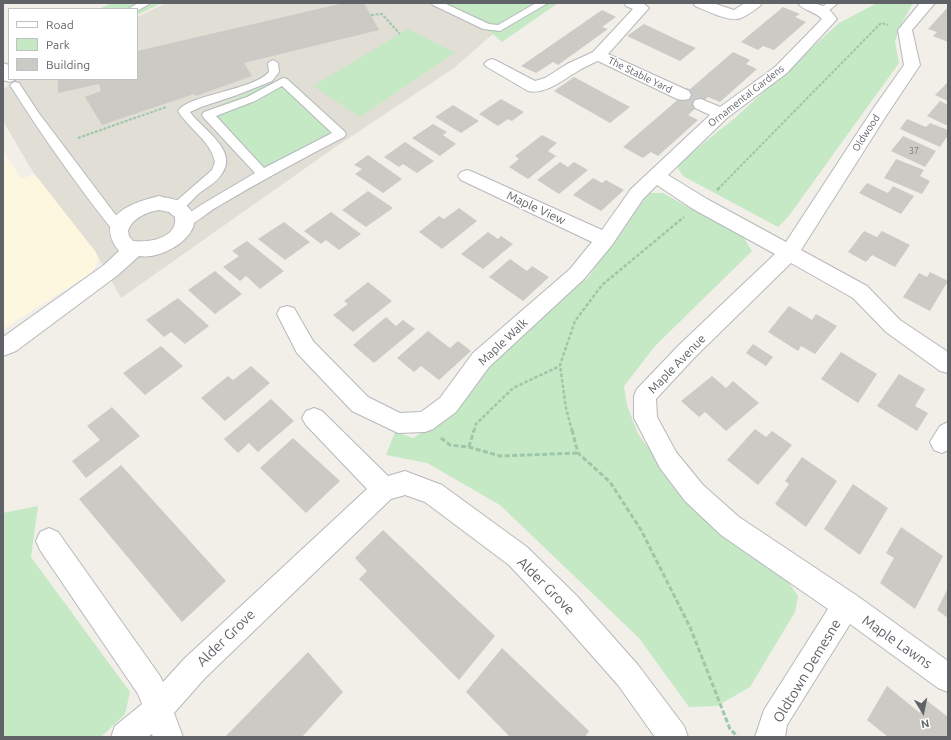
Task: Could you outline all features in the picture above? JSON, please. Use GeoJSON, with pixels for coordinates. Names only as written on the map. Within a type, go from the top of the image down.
{"type":"FeatureCollection","features":[{"type":"Feature","properties":{"kind":"street","name":"The Stable Yard"},"geometry":{"type":"LineString","coordinates":[[492,64],[534,87],[551,81],[573,67],[598,55],[642,8],[631,3]]}},
{"type":"Feature","properties":{"kind":"street"},"geometry":{"type":"LineString","coordinates":[[700,3],[723,12],[736,15],[754,3]]}},
{"type":"Feature","properties":{"kind":"street","name":"Ornamental Gardens"},"geometry":{"type":"LineString","coordinates":[[656,176],[721,114],[781,70],[830,19],[828,7],[806,3]]}},
{"type":"Feature","properties":{"kind":"street"},"geometry":{"type":"LineString","coordinates":[[905,30],[925,7]]}},
{"type":"Feature","properties":{"kind":"street","name":"Oldwood"},"geometry":{"type":"LineString","coordinates":[[789,253],[879,113],[912,65],[905,30]]}},
{"type":"Feature","properties":{"kind":"street","name":"The Stable Yard"},"geometry":{"type":"LineString","coordinates":[[598,55],[683,95]]}},
{"type":"Feature","properties":{"kind":"street"},"geometry":{"type":"LineString","coordinates":[[701,104],[721,114]]}},
{"type":"Feature","properties":{"kind":"street","name":"Maple View"},"geometry":{"type":"LineString","coordinates":[[467,176],[605,240]]}},
{"type":"Feature","properties":{"kind":"street"},"geometry":{"type":"LineString","coordinates":[[656,176],[700,204],[860,292],[893,326],[948,364]]}},
{"type":"Feature","properties":{"kind":"street","name":"Maple Walk"},"geometry":{"type":"LineString","coordinates":[[425,422],[448,405],[481,360],[567,284],[605,240],[637,194],[656,176]]}},
{"type":"Feature","properties":{"kind":"street"},"geometry":{"type":"LineString","coordinates":[[169,204],[181,215],[180,234],[168,244],[145,250],[127,247],[122,242],[119,236],[124,222],[148,205],[169,204]]}},
{"type":"Feature","properties":{"kind":"street"},"geometry":{"type":"LineString","coordinates":[[3,347],[8,345],[111,270],[135,249]]}},
{"type":"Feature","properties":{"kind":"street","name":"Maple Avenue"},"geometry":{"type":"LineString","coordinates":[[789,253],[687,352],[645,396],[646,418],[668,460],[694,493],[730,526],[846,605]]}},
{"type":"Feature","properties":{"kind":"street"},"geometry":{"type":"LineString","coordinates":[[287,314],[305,347],[360,404],[398,423],[425,422]]}},
{"type":"Feature","properties":{"kind":"street"},"geometry":{"type":"LineString","coordinates":[[314,418],[384,489]]}},
{"type":"Feature","properties":{"kind":"street","name":"Alder Grove"},"geometry":{"type":"LineString","coordinates":[[126,737],[159,708],[195,668],[384,489],[405,483],[433,493],[518,556],[566,605],[628,674],[674,737]]}},
{"type":"Feature","properties":{"kind":"street"},"geometry":{"type":"LineString","coordinates":[[49,541],[150,686],[168,737]]}},
{"type":"Feature","properties":{"kind":"street","name":"Maple Lawns"},"geometry":{"type":"LineString","coordinates":[[846,605],[948,678]]}},
{"type":"Feature","properties":{"kind":"street","name":"Oldtown Demesne"},"geometry":{"type":"LineString","coordinates":[[770,737],[774,720],[846,605]]}},
{"type":"Feature","properties":{"kind":"lane"},"geometry":{"type":"LineString","coordinates":[[135,8],[146,3]]}},
{"type":"Feature","properties":{"kind":"lane"},"geometry":{"type":"LineString","coordinates":[[436,3],[487,27],[500,28],[543,3]]}},
{"type":"Feature","properties":{"kind":"lane"},"geometry":{"type":"LineString","coordinates":[[181,215],[194,191],[211,180],[220,169],[222,161],[222,156],[212,143],[188,119],[184,111],[197,104],[233,93],[268,79],[274,72],[272,63]]}},
{"type":"Feature","properties":{"kind":"lane"},"geometry":{"type":"LineString","coordinates":[[12,80],[38,121],[96,200],[124,222]]}},
{"type":"Feature","properties":{"kind":"lane"},"geometry":{"type":"LineString","coordinates":[[181,215],[205,208],[263,174],[340,134],[283,81],[251,99],[208,115],[263,174]]}},
{"type":"Feature","properties":{"kind":"lane"},"geometry":{"type":"LineString","coordinates":[[233,93],[242,94],[251,99]]}},
{"type":"Feature","properties":{"kind":"path"},"geometry":{"type":"LineString","coordinates":[[371,15],[382,14],[400,34]]}},
{"type":"Feature","properties":{"kind":"path"},"geometry":{"type":"LineString","coordinates":[[738,737],[730,729],[690,627],[640,530],[610,482],[578,453],[566,408],[560,365],[575,321],[602,285],[729,179],[881,23],[905,30]]}},
{"type":"Feature","properties":{"kind":"path"},"geometry":{"type":"LineString","coordinates":[[469,447],[476,424],[513,388],[560,365]]}},
{"type":"Feature","properties":{"kind":"path"},"geometry":{"type":"LineString","coordinates":[[425,422],[435,434],[450,445],[469,447],[500,456],[578,453]]}},
{"type":"Feature","properties":{"kind":"shaded area"},"geometry":{"type":"Polygon","coordinates":[[[166,3],[432,3],[493,34],[454,68],[334,148],[121,298],[95,251],[33,172],[3,121],[3,89],[16,80],[138,80],[138,17],[166,3]]]}},
{"type":"Feature","properties":{"kind":"shaded area"},"geometry":{"type":"Polygon","coordinates":[[[3,152],[21,178],[42,173],[98,254],[97,265],[90,274],[3,329],[3,152]]]}},
{"type":"Feature","properties":{"kind":"green space"},"geometry":{"type":"Polygon","coordinates":[[[112,3],[162,3],[138,15],[138,8],[101,8],[112,3]]]}},
{"type":"Feature","properties":{"kind":"green space"},"geometry":{"type":"Polygon","coordinates":[[[432,3],[558,3],[502,42],[493,34],[432,3]]]}},
{"type":"Feature","properties":{"kind":"green space"},"geometry":{"type":"Polygon","coordinates":[[[877,3],[913,3],[899,28],[895,42],[899,63],[788,217],[778,227],[683,176],[676,165],[735,118],[839,23],[877,3]]]}},
{"type":"Feature","properties":{"kind":"green space"},"geometry":{"type":"Polygon","coordinates":[[[408,29],[455,53],[360,117],[313,86],[408,29]]]}},
{"type":"Feature","properties":{"kind":"green space"},"geometry":{"type":"Polygon","coordinates":[[[286,76],[346,133],[258,177],[201,113],[286,76]]]}},
{"type":"Feature","properties":{"kind":"green space"},"geometry":{"type":"Polygon","coordinates":[[[649,193],[663,193],[744,238],[752,251],[655,346],[624,386],[627,405],[638,434],[674,482],[785,577],[798,596],[795,612],[750,687],[717,706],[689,707],[639,638],[500,505],[427,463],[386,455],[395,432],[413,438],[454,413],[491,362],[559,298],[588,278],[613,241],[649,193]]]}},
{"type":"Feature","properties":{"kind":"green space"},"geometry":{"type":"Polygon","coordinates":[[[38,506],[31,557],[130,692],[125,714],[101,737],[3,737],[3,513],[38,506]]]}},
{"type":"Feature","properties":{"kind":"building"},"geometry":{"type":"Polygon","coordinates":[[[344,3],[364,3],[379,30],[244,63],[252,76],[196,96],[194,94],[102,125],[85,97],[101,91],[99,84],[58,93],[58,80],[138,80],[138,51],[344,3]]]}},
{"type":"Feature","properties":{"kind":"building"},"geometry":{"type":"Polygon","coordinates":[[[783,7],[800,14],[795,17],[806,22],[774,50],[763,46],[758,50],[741,42],[783,7]]]}},
{"type":"Feature","properties":{"kind":"building"},"geometry":{"type":"Polygon","coordinates":[[[948,7],[948,42],[933,36],[937,32],[928,29],[948,7]]]}},
{"type":"Feature","properties":{"kind":"building"},"geometry":{"type":"Polygon","coordinates":[[[602,10],[616,17],[602,27],[608,29],[558,65],[553,62],[536,73],[521,66],[602,10]]]}},
{"type":"Feature","properties":{"kind":"building"},"geometry":{"type":"Polygon","coordinates":[[[644,24],[696,48],[680,61],[627,36],[644,24]]]}},
{"type":"Feature","properties":{"kind":"building"},"geometry":{"type":"Polygon","coordinates":[[[733,52],[750,60],[746,64],[757,69],[720,102],[708,97],[688,115],[698,120],[658,156],[651,152],[643,158],[623,147],[733,52]]]}},
{"type":"Feature","properties":{"kind":"building"},"geometry":{"type":"Polygon","coordinates":[[[574,77],[630,107],[610,123],[554,91],[574,77]]]}},
{"type":"Feature","properties":{"kind":"building"},"geometry":{"type":"Polygon","coordinates":[[[948,83],[948,101],[935,95],[948,83]]]}},
{"type":"Feature","properties":{"kind":"building"},"geometry":{"type":"Polygon","coordinates":[[[501,99],[524,112],[512,121],[508,119],[498,126],[479,114],[501,99]]]}},
{"type":"Feature","properties":{"kind":"building"},"geometry":{"type":"Polygon","coordinates":[[[940,101],[948,105],[948,126],[927,116],[940,101]]]}},
{"type":"Feature","properties":{"kind":"building"},"geometry":{"type":"Polygon","coordinates":[[[453,105],[479,121],[461,133],[435,117],[453,105]]]}},
{"type":"Feature","properties":{"kind":"building"},"geometry":{"type":"Polygon","coordinates":[[[907,119],[926,127],[930,123],[948,130],[948,135],[940,147],[900,129],[907,119]]]}},
{"type":"Feature","properties":{"kind":"building"},"geometry":{"type":"Polygon","coordinates":[[[433,124],[447,132],[443,135],[456,144],[440,156],[412,138],[433,124]]]}},
{"type":"Feature","properties":{"kind":"building"},"geometry":{"type":"Polygon","coordinates":[[[542,135],[557,143],[548,151],[556,156],[528,179],[509,167],[519,159],[515,156],[542,135]]]}},
{"type":"Feature","properties":{"kind":"building"},"geometry":{"type":"Polygon","coordinates":[[[903,136],[936,151],[925,167],[891,151],[903,136]]]}},
{"type":"Feature","properties":{"kind":"building"},"geometry":{"type":"Polygon","coordinates":[[[405,142],[434,161],[417,173],[403,164],[399,167],[384,157],[405,142]]]}},
{"type":"Feature","properties":{"kind":"building"},"geometry":{"type":"Polygon","coordinates":[[[368,155],[402,179],[383,193],[355,174],[362,169],[354,165],[368,155]]]}},
{"type":"Feature","properties":{"kind":"building"},"geometry":{"type":"Polygon","coordinates":[[[896,159],[924,170],[920,176],[930,181],[922,194],[884,178],[896,159]]]}},
{"type":"Feature","properties":{"kind":"building"},"geometry":{"type":"Polygon","coordinates":[[[560,162],[568,167],[574,162],[588,170],[559,194],[537,180],[560,162]]]}},
{"type":"Feature","properties":{"kind":"building"},"geometry":{"type":"Polygon","coordinates":[[[593,178],[602,183],[606,180],[624,190],[601,211],[573,195],[593,178]]]}},
{"type":"Feature","properties":{"kind":"building"},"geometry":{"type":"Polygon","coordinates":[[[867,183],[888,193],[893,186],[914,196],[901,214],[859,193],[867,183]]]}},
{"type":"Feature","properties":{"kind":"building"},"geometry":{"type":"Polygon","coordinates":[[[368,191],[393,208],[366,227],[342,210],[368,191]]]}},
{"type":"Feature","properties":{"kind":"building"},"geometry":{"type":"Polygon","coordinates":[[[459,208],[477,221],[442,249],[419,232],[439,216],[444,219],[459,208]]]}},
{"type":"Feature","properties":{"kind":"building"},"geometry":{"type":"Polygon","coordinates":[[[331,212],[361,234],[339,250],[326,240],[321,244],[304,231],[331,212]]]}},
{"type":"Feature","properties":{"kind":"building"},"geometry":{"type":"Polygon","coordinates":[[[284,222],[310,242],[285,260],[258,239],[284,222]]]}},
{"type":"Feature","properties":{"kind":"building"},"geometry":{"type":"Polygon","coordinates":[[[864,231],[877,237],[882,231],[910,245],[895,267],[872,255],[866,262],[848,252],[864,231]]]}},
{"type":"Feature","properties":{"kind":"building"},"geometry":{"type":"Polygon","coordinates":[[[488,232],[498,239],[501,236],[513,244],[483,269],[461,254],[488,232]]]}},
{"type":"Feature","properties":{"kind":"building"},"geometry":{"type":"Polygon","coordinates":[[[247,241],[284,271],[260,289],[246,276],[240,281],[223,267],[239,256],[232,251],[247,241]]]}},
{"type":"Feature","properties":{"kind":"building"},"geometry":{"type":"Polygon","coordinates":[[[510,259],[527,271],[532,266],[549,277],[523,301],[489,277],[510,259]]]}},
{"type":"Feature","properties":{"kind":"building"},"geometry":{"type":"Polygon","coordinates":[[[215,271],[242,294],[215,314],[188,290],[215,271]]]}},
{"type":"Feature","properties":{"kind":"building"},"geometry":{"type":"Polygon","coordinates":[[[930,272],[948,281],[930,311],[903,297],[919,273],[927,277],[930,272]]]}},
{"type":"Feature","properties":{"kind":"building"},"geometry":{"type":"Polygon","coordinates":[[[368,282],[392,301],[353,332],[333,315],[348,304],[344,301],[368,282]]]}},
{"type":"Feature","properties":{"kind":"building"},"geometry":{"type":"Polygon","coordinates":[[[178,298],[209,326],[185,344],[171,332],[164,337],[146,320],[178,298]]]}},
{"type":"Feature","properties":{"kind":"building"},"geometry":{"type":"Polygon","coordinates":[[[789,306],[812,320],[816,314],[837,326],[815,354],[801,346],[798,351],[768,332],[789,306]]]}},
{"type":"Feature","properties":{"kind":"building"},"geometry":{"type":"Polygon","coordinates":[[[386,317],[396,326],[403,320],[415,329],[374,363],[353,345],[386,317]]]}},
{"type":"Feature","properties":{"kind":"building"},"geometry":{"type":"Polygon","coordinates":[[[428,331],[450,348],[458,341],[471,351],[439,380],[421,366],[414,372],[397,358],[428,331]]]}},
{"type":"Feature","properties":{"kind":"building"},"geometry":{"type":"Polygon","coordinates":[[[753,344],[773,357],[766,366],[746,353],[753,344]]]}},
{"type":"Feature","properties":{"kind":"building"},"geometry":{"type":"Polygon","coordinates":[[[161,346],[183,366],[145,395],[123,373],[161,346]]]}},
{"type":"Feature","properties":{"kind":"building"},"geometry":{"type":"Polygon","coordinates":[[[841,352],[877,374],[858,403],[821,379],[841,352]]]}},
{"type":"Feature","properties":{"kind":"building"},"geometry":{"type":"Polygon","coordinates":[[[251,366],[270,383],[225,421],[201,398],[228,376],[233,380],[251,366]]]}},
{"type":"Feature","properties":{"kind":"building"},"geometry":{"type":"Polygon","coordinates":[[[899,374],[925,389],[915,406],[928,413],[917,431],[877,406],[899,374]]]}},
{"type":"Feature","properties":{"kind":"building"},"geometry":{"type":"Polygon","coordinates":[[[712,376],[726,388],[733,381],[759,403],[726,431],[705,412],[699,417],[681,401],[712,376]]]}},
{"type":"Feature","properties":{"kind":"building"},"geometry":{"type":"Polygon","coordinates":[[[271,399],[294,421],[258,452],[249,443],[238,453],[224,439],[271,399]]]}},
{"type":"Feature","properties":{"kind":"building"},"geometry":{"type":"Polygon","coordinates":[[[112,407],[140,436],[86,478],[72,461],[100,440],[87,426],[112,407]]]}},
{"type":"Feature","properties":{"kind":"building"},"geometry":{"type":"Polygon","coordinates":[[[755,429],[766,437],[772,431],[792,445],[758,485],[727,460],[755,429]]]}},
{"type":"Feature","properties":{"kind":"building"},"geometry":{"type":"Polygon","coordinates":[[[293,438],[340,481],[306,513],[260,468],[293,438]]]}},
{"type":"Feature","properties":{"kind":"building"},"geometry":{"type":"Polygon","coordinates":[[[802,457],[837,481],[806,527],[775,504],[789,484],[785,481],[802,457]]]}},
{"type":"Feature","properties":{"kind":"building"},"geometry":{"type":"Polygon","coordinates":[[[121,465],[226,581],[182,622],[79,499],[121,465]]]}},
{"type":"Feature","properties":{"kind":"building"},"geometry":{"type":"Polygon","coordinates":[[[853,484],[888,508],[860,555],[824,529],[853,484]]]}},
{"type":"Feature","properties":{"kind":"building"},"geometry":{"type":"Polygon","coordinates":[[[901,527],[943,556],[915,609],[880,583],[894,558],[886,553],[901,527]]]}},
{"type":"Feature","properties":{"kind":"building"},"geometry":{"type":"Polygon","coordinates":[[[383,530],[495,636],[459,680],[359,579],[367,571],[355,558],[383,530]]]}},
{"type":"Feature","properties":{"kind":"building"},"geometry":{"type":"Polygon","coordinates":[[[948,588],[948,618],[937,610],[948,588]]]}},
{"type":"Feature","properties":{"kind":"building"},"geometry":{"type":"Polygon","coordinates":[[[502,648],[589,731],[585,737],[510,737],[466,692],[502,648]]]}},
{"type":"Feature","properties":{"kind":"building"},"geometry":{"type":"Polygon","coordinates":[[[308,652],[343,692],[302,737],[225,737],[308,652]]]}},
{"type":"Feature","properties":{"kind":"building"},"geometry":{"type":"Polygon","coordinates":[[[887,686],[920,713],[926,700],[948,717],[948,737],[888,737],[867,720],[887,686]]]}},
{"type":"Feature","properties":{"kind":"tunnel"},"geometry":{"type":"LineString","coordinates":[[683,95],[701,104]]}}]}
